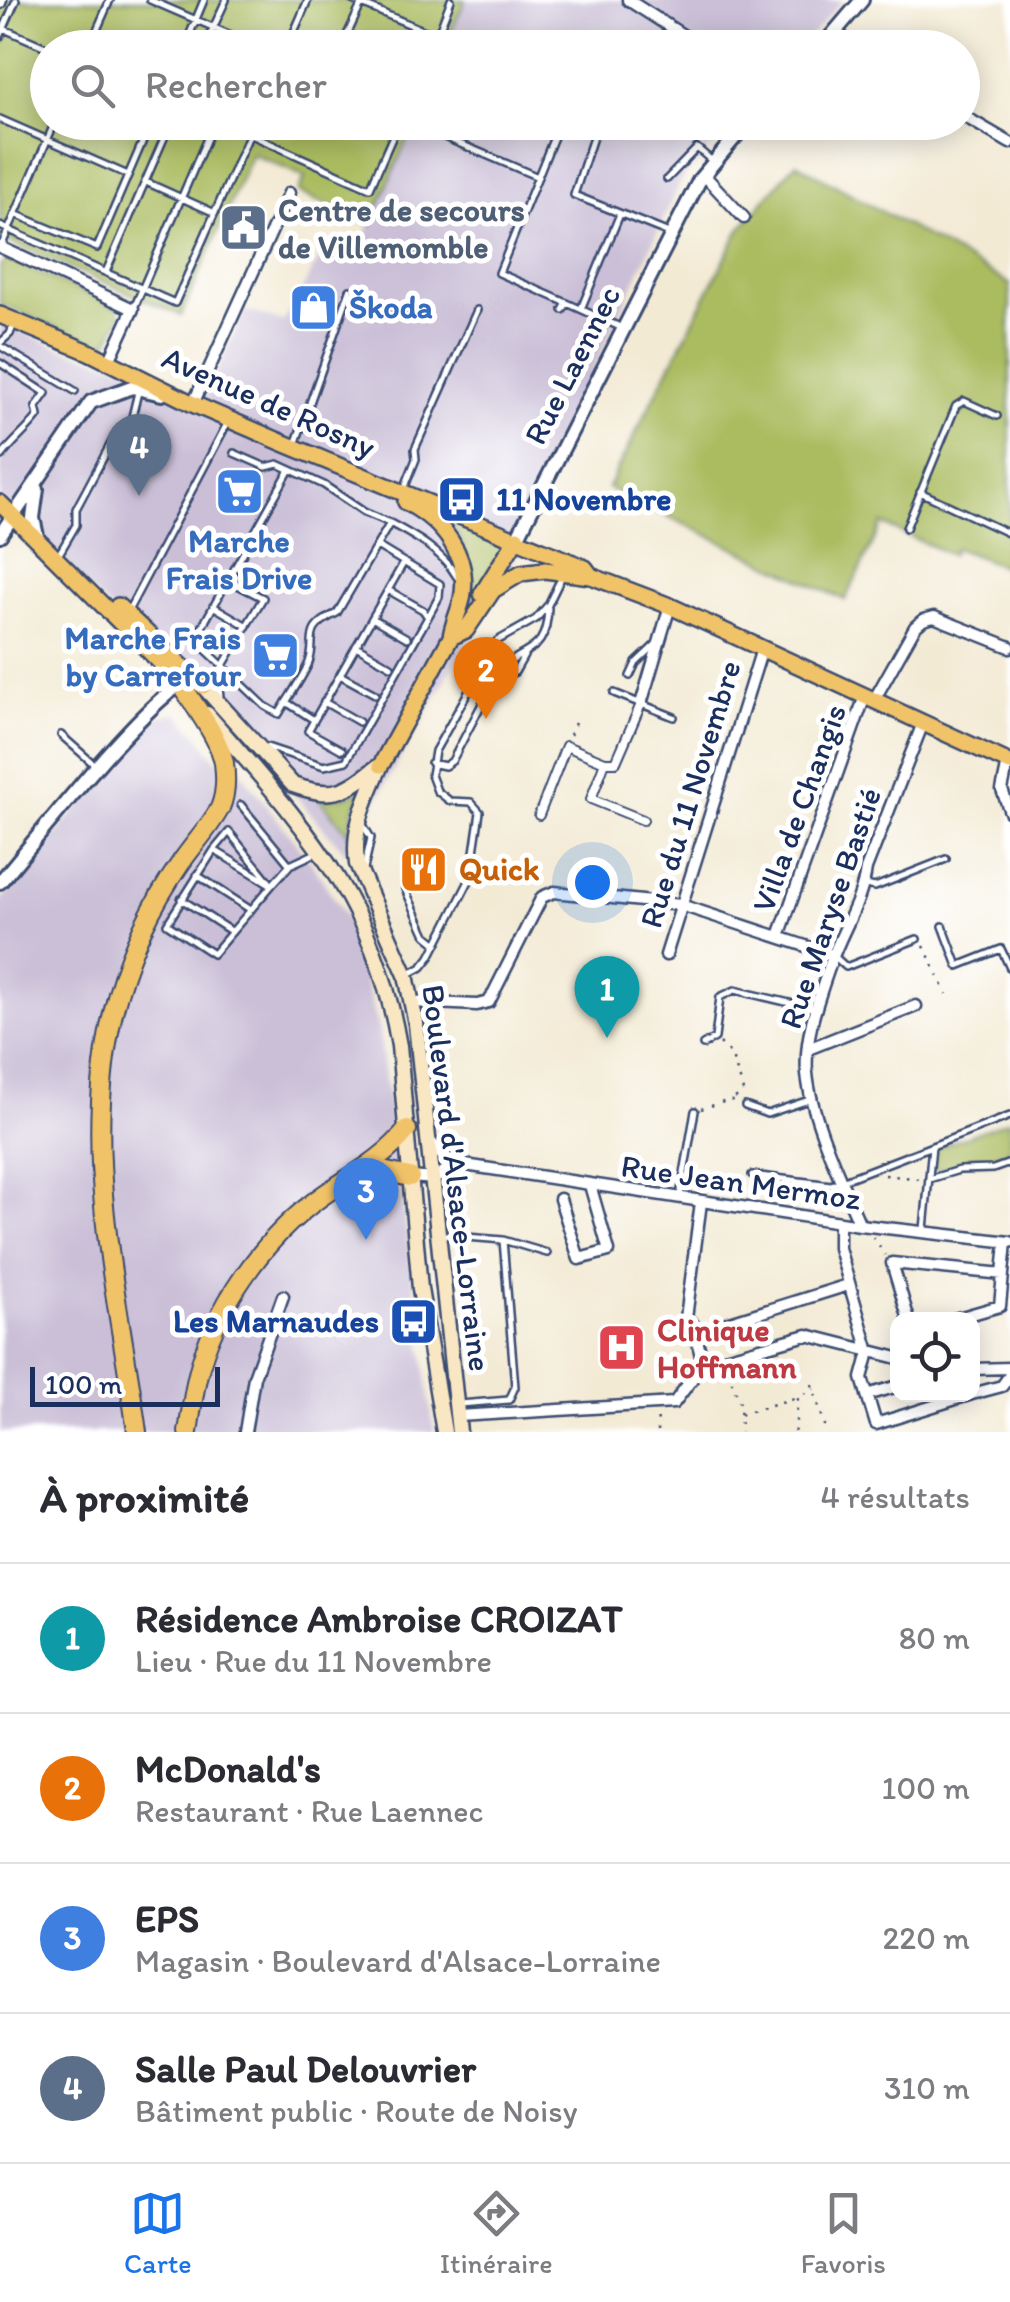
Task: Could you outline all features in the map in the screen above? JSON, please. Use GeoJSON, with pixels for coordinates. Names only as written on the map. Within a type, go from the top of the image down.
{"type":"FeatureCollection","features":[{"type":"Feature","properties":{"kind":"highway"},"geometry":{"type":"LineString","coordinates":[[137,1432],[101,1182],[100,1126],[105,1062],[118,996],[138,939],[167,883],[220,808],[226,786],[221,753],[181,683]]}},
{"type":"Feature","properties":{"kind":"highway"},"geometry":{"type":"LineString","coordinates":[[188,1432],[198,1375],[217,1323],[244,1278],[281,1230],[321,1197],[368,1168],[407,1130]]}},
{"type":"Feature","properties":{"kind":"highway"},"geometry":{"type":"LineString","coordinates":[[368,1168],[410,1177]]}},
{"type":"Feature","properties":{"kind":"main road","name":"Avenue de Rosny"},"geometry":{"type":"LineString","coordinates":[[8,318],[109,361],[229,420],[586,568],[592,576]]}},
{"type":"Feature","properties":{"kind":"main road","name":"Rue Laennec"},"geometry":{"type":"LineString","coordinates":[[352,472],[420,510],[446,531],[460,562],[463,588],[451,637],[381,765]]}},
{"type":"Feature","properties":{"kind":"main road"},"geometry":{"type":"LineString","coordinates":[[0,502],[181,683]]}},
{"type":"Feature","properties":{"kind":"main road"},"geometry":{"type":"LineString","coordinates":[[516,538],[526,558],[540,570],[592,576],[670,606],[1009,762]]}},
{"type":"Feature","properties":{"kind":"main road","name":"Rue Laennec"},"geometry":{"type":"LineString","coordinates":[[451,637],[516,538]]}},
{"type":"Feature","properties":{"kind":"main road"},"geometry":{"type":"LineString","coordinates":[[59,559],[76,565],[220,702],[294,784],[326,793],[350,789],[381,765]]}},
{"type":"Feature","properties":{"kind":"main road","name":"Rue Laennec"},"geometry":{"type":"LineString","coordinates":[[451,637],[466,630],[492,590],[521,573],[540,570]]}},
{"type":"Feature","properties":{"kind":"main road","name":"Boulevard d'Alsace-Lorraine"},"geometry":{"type":"LineString","coordinates":[[181,683],[321,851],[362,919],[384,976],[399,1046],[423,1308],[444,1432]]}},
{"type":"Feature","properties":{"kind":"main road","name":"Boulevard d'Alsace-Lorraine"},"geometry":{"type":"LineString","coordinates":[[381,765],[359,816],[355,846],[363,877],[406,976],[412,1002],[431,1142],[458,1418]]}},
{"type":"Feature","properties":{"kind":"main road"},"geometry":{"type":"LineString","coordinates":[[407,1130],[419,1114],[424,1081]]}},
{"type":"Feature","properties":{"kind":"street"},"geometry":{"type":"LineString","coordinates":[[628,0],[675,30]]}},
{"type":"Feature","properties":{"kind":"street"},"geometry":{"type":"LineString","coordinates":[[838,30],[862,0]]}},
{"type":"Feature","properties":{"kind":"street"},"geometry":{"type":"LineString","coordinates":[[980,125],[1010,143]]}},
{"type":"Feature","properties":{"kind":"street","name":"Rue Laennec"},"geometry":{"type":"LineString","coordinates":[[516,538],[704,175],[733,140]]}},
{"type":"Feature","properties":{"kind":"street"},"geometry":{"type":"LineString","coordinates":[[704,175],[744,218]]}},
{"type":"Feature","properties":{"kind":"street"},"geometry":{"type":"LineString","coordinates":[[0,535],[90,402],[120,390],[139,388],[193,404],[289,193]]}},
{"type":"Feature","properties":{"kind":"street"},"geometry":{"type":"LineString","coordinates":[[0,247],[133,309],[109,361]]}},
{"type":"Feature","properties":{"kind":"street"},"geometry":{"type":"LineString","coordinates":[[37,536],[34,500],[40,476]]}},
{"type":"Feature","properties":{"kind":"street"},"geometry":{"type":"LineString","coordinates":[[539,814],[566,746],[605,762],[616,762],[640,704],[670,606]]}},
{"type":"Feature","properties":{"kind":"street","name":"Villa de Changis"},"geometry":{"type":"LineString","coordinates":[[779,936],[870,698],[915,627],[925,618],[934,617],[1010,647]]}},
{"type":"Feature","properties":{"kind":"street","name":"Rue du 11 Novembre"},"geometry":{"type":"LineString","coordinates":[[666,954],[762,649]]}},
{"type":"Feature","properties":{"kind":"street"},"geometry":{"type":"LineString","coordinates":[[0,882],[34,831],[155,704],[181,683],[203,686]]}},
{"type":"Feature","properties":{"kind":"street","name":"Rue Maryse Bastié"},"geometry":{"type":"LineString","coordinates":[[864,1226],[812,1099],[808,1049],[815,1009],[833,956],[864,885],[866,869],[923,722]]}},
{"type":"Feature","properties":{"kind":"street"},"geometry":{"type":"LineString","coordinates":[[605,762],[591,799],[643,820]]}},
{"type":"Feature","properties":{"kind":"street"},"geometry":{"type":"LineString","coordinates":[[1009,762],[1002,790],[1010,812]]}},
{"type":"Feature","properties":{"kind":"street"},"geometry":{"type":"LineString","coordinates":[[412,1002],[489,1002],[547,893],[681,905],[833,956]]}},
{"type":"Feature","properties":{"kind":"street"},"geometry":{"type":"LineString","coordinates":[[808,1049],[916,1006]]}},
{"type":"Feature","properties":{"kind":"street","name":"Rue Jean Mermoz"},"geometry":{"type":"LineString","coordinates":[[431,1142],[445,1159],[465,1165],[864,1226],[1008,1242]]}},
{"type":"Feature","properties":{"kind":"street"},"geometry":{"type":"LineString","coordinates":[[410,1177],[434,1179],[448,1169],[465,1165]]}},
{"type":"Feature","properties":{"kind":"street"},"geometry":{"type":"LineString","coordinates":[[560,1200],[578,1260],[609,1251],[590,1185]]}},
{"type":"Feature","properties":{"kind":"street"},"geometry":{"type":"LineString","coordinates":[[701,1202],[686,1318],[693,1324],[703,1364]]}},
{"type":"Feature","properties":{"kind":"street"},"geometry":{"type":"LineString","coordinates":[[839,1222],[839,1248],[869,1352],[862,1378],[876,1424],[946,1402]]}},
{"type":"Feature","properties":{"kind":"street"},"geometry":{"type":"LineString","coordinates":[[979,1312],[1000,1306],[1008,1242]]}},
{"type":"Feature","properties":{"kind":"street"},"geometry":{"type":"LineString","coordinates":[[907,1312],[892,1263],[1003,1274]]}},
{"type":"Feature","properties":{"kind":"street"},"geometry":{"type":"LineString","coordinates":[[695,1333],[848,1286]]}},
{"type":"Feature","properties":{"kind":"street"},"geometry":{"type":"LineString","coordinates":[[245,1432],[254,1377],[283,1296]]}},
{"type":"Feature","properties":{"kind":"street"},"geometry":{"type":"LineString","coordinates":[[458,1418],[674,1403],[703,1364],[807,1334],[890,1356]]}},
{"type":"Feature","properties":{"kind":"street"},"geometry":{"type":"LineString","coordinates":[[980,1369],[1010,1371],[1002,1386],[980,1392]]}},
{"type":"Feature","properties":{"kind":"street"},"geometry":{"type":"LineString","coordinates":[[867,1396],[890,1389]]}},
{"type":"Feature","properties":{"kind":"lane"},"geometry":{"type":"LineString","coordinates":[[0,37],[16,0]]}},
{"type":"Feature","properties":{"kind":"lane"},"geometry":{"type":"LineString","coordinates":[[97,30],[110,0]]}},
{"type":"Feature","properties":{"kind":"lane"},"geometry":{"type":"LineString","coordinates":[[150,0],[219,30]]}},
{"type":"Feature","properties":{"kind":"lane"},"geometry":{"type":"LineString","coordinates":[[192,30],[204,0]]}},
{"type":"Feature","properties":{"kind":"lane"},"geometry":{"type":"LineString","coordinates":[[212,30],[226,0]]}},
{"type":"Feature","properties":{"kind":"lane"},"geometry":{"type":"LineString","coordinates":[[295,30],[308,0]]}},
{"type":"Feature","properties":{"kind":"lane"},"geometry":{"type":"LineString","coordinates":[[352,0],[424,30]]}},
{"type":"Feature","properties":{"kind":"lane"},"geometry":{"type":"LineString","coordinates":[[440,30],[451,0]]}},
{"type":"Feature","properties":{"kind":"lane"},"geometry":{"type":"LineString","coordinates":[[349,30],[361,4]]}},
{"type":"Feature","properties":{"kind":"lane"},"geometry":{"type":"LineString","coordinates":[[4,28],[30,40]]}},
{"type":"Feature","properties":{"kind":"lane"},"geometry":{"type":"LineString","coordinates":[[0,119],[30,132]]}},
{"type":"Feature","properties":{"kind":"lane"},"geometry":{"type":"LineString","coordinates":[[0,247],[48,140],[128,174]]}},
{"type":"Feature","properties":{"kind":"lane"},"geometry":{"type":"LineString","coordinates":[[15,214],[96,248],[143,140]]}},
{"type":"Feature","properties":{"kind":"lane"},"geometry":{"type":"LineString","coordinates":[[106,272],[164,140]]}},
{"type":"Feature","properties":{"kind":"lane"},"geometry":{"type":"LineString","coordinates":[[133,309],[206,140]]}},
{"type":"Feature","properties":{"kind":"lane"},"geometry":{"type":"LineString","coordinates":[[0,226],[175,303],[247,140]]}},
{"type":"Feature","properties":{"kind":"lane"},"geometry":{"type":"LineString","coordinates":[[263,140],[370,188],[391,140]]}},
{"type":"Feature","properties":{"kind":"lane"},"geometry":{"type":"LineString","coordinates":[[451,140],[538,177]]}},
{"type":"Feature","properties":{"kind":"lane"},"geometry":{"type":"LineString","coordinates":[[553,140],[499,274],[623,328]]}},
{"type":"Feature","properties":{"kind":"lane"},"geometry":{"type":"LineString","coordinates":[[592,140],[574,196],[672,234]]}},
{"type":"Feature","properties":{"kind":"lane"},"geometry":{"type":"LineString","coordinates":[[667,179],[697,148],[714,163]]}},
{"type":"Feature","properties":{"kind":"lane"},"geometry":{"type":"LineString","coordinates":[[146,182],[215,212]]}},
{"type":"Feature","properties":{"kind":"lane"},"geometry":{"type":"LineString","coordinates":[[581,309],[620,214]]}},
{"type":"Feature","properties":{"kind":"lane"},"geometry":{"type":"LineString","coordinates":[[294,448],[350,290]]}},
{"type":"Feature","properties":{"kind":"lane"},"geometry":{"type":"LineString","coordinates":[[402,491],[416,459],[416,449],[477,310]]}},
{"type":"Feature","properties":{"kind":"lane"},"geometry":{"type":"LineString","coordinates":[[8,318],[10,334],[0,344],[75,391]]}},
{"type":"Feature","properties":{"kind":"lane"},"geometry":{"type":"LineString","coordinates":[[0,363],[46,393],[36,406],[38,416],[28,430],[0,454]]}},
{"type":"Feature","properties":{"kind":"lane"},"geometry":{"type":"LineString","coordinates":[[59,559],[76,525],[76,509],[117,432],[132,421],[139,388]]}},
{"type":"Feature","properties":{"kind":"lane"},"geometry":{"type":"LineString","coordinates":[[906,528],[956,406],[964,400],[998,416]]}},
{"type":"Feature","properties":{"kind":"lane"},"geometry":{"type":"LineString","coordinates":[[126,613],[229,420]]}},
{"type":"Feature","properties":{"kind":"lane"},"geometry":{"type":"LineString","coordinates":[[234,453],[266,466],[278,464],[324,485],[364,512],[430,546],[450,565],[463,588]]}},
{"type":"Feature","properties":{"kind":"lane"},"geometry":{"type":"LineString","coordinates":[[289,471],[198,634],[203,647],[265,706],[279,714],[311,660],[311,636],[322,620],[336,612],[390,523]]}},
{"type":"Feature","properties":{"kind":"lane"},"geometry":{"type":"LineString","coordinates":[[920,492],[1010,534]]}},
{"type":"Feature","properties":{"kind":"lane"},"geometry":{"type":"LineString","coordinates":[[254,743],[324,766],[346,761],[439,597],[440,584],[376,546]]}},
{"type":"Feature","properties":{"kind":"lane"},"geometry":{"type":"LineString","coordinates":[[342,750],[308,731],[404,562]]}},
{"type":"Feature","properties":{"kind":"lane"},"geometry":{"type":"LineString","coordinates":[[406,976],[426,963],[470,880],[480,812],[471,802],[442,797],[430,763],[497,641],[536,619],[548,605],[564,572]]}},
{"type":"Feature","properties":{"kind":"lane"},"geometry":{"type":"LineString","coordinates":[[220,702],[218,674],[263,598],[228,580]]}},
{"type":"Feature","properties":{"kind":"lane"},"geometry":{"type":"LineString","coordinates":[[388,590],[423,610],[428,618]]}},
{"type":"Feature","properties":{"kind":"lane"},"geometry":{"type":"LineString","coordinates":[[430,763],[444,766],[452,761],[506,665],[546,635],[548,605]]}},
{"type":"Feature","properties":{"kind":"lane"},"geometry":{"type":"LineString","coordinates":[[214,606],[248,626]]}},
{"type":"Feature","properties":{"kind":"lane"},"geometry":{"type":"LineString","coordinates":[[372,618],[407,638]]}},
{"type":"Feature","properties":{"kind":"lane"},"geometry":{"type":"LineString","coordinates":[[630,676],[657,643]]}},
{"type":"Feature","properties":{"kind":"lane"},"geometry":{"type":"LineString","coordinates":[[356,646],[391,666]]}},
{"type":"Feature","properties":{"kind":"lane"},"geometry":{"type":"LineString","coordinates":[[495,680],[515,672],[526,653]]}},
{"type":"Feature","properties":{"kind":"lane"},"geometry":{"type":"LineString","coordinates":[[340,675],[376,694]]}},
{"type":"Feature","properties":{"kind":"lane"},"geometry":{"type":"LineString","coordinates":[[469,689],[485,698]]}},
{"type":"Feature","properties":{"kind":"lane"},"geometry":{"type":"LineString","coordinates":[[614,693],[674,717]]}},
{"type":"Feature","properties":{"kind":"lane"},"geometry":{"type":"LineString","coordinates":[[286,702],[314,720]]}},
{"type":"Feature","properties":{"kind":"lane"},"geometry":{"type":"LineString","coordinates":[[324,702],[359,722]]}},
{"type":"Feature","properties":{"kind":"lane"},"geometry":{"type":"LineString","coordinates":[[61,735],[98,768]]}},
{"type":"Feature","properties":{"kind":"lane"},"geometry":{"type":"LineString","coordinates":[[241,805],[290,865]]}},
{"type":"Feature","properties":{"kind":"lane"},"geometry":{"type":"LineString","coordinates":[[272,885],[229,832],[167,924],[213,954],[290,865],[321,851]]}},
{"type":"Feature","properties":{"kind":"lane"},"geometry":{"type":"LineString","coordinates":[[214,850],[272,885]]}},
{"type":"Feature","properties":{"kind":"lane"},"geometry":{"type":"LineString","coordinates":[[864,885],[875,887],[946,859]]}},
{"type":"Feature","properties":{"kind":"lane"},"geometry":{"type":"LineString","coordinates":[[414,861],[405,889],[426,935],[437,944]]}},
{"type":"Feature","properties":{"kind":"lane"},"geometry":{"type":"LineString","coordinates":[[197,875],[251,910]]}},
{"type":"Feature","properties":{"kind":"lane"},"geometry":{"type":"LineString","coordinates":[[182,899],[232,932]]}},
{"type":"Feature","properties":{"kind":"lane"},"geometry":{"type":"LineString","coordinates":[[943,926],[958,966],[1001,949],[1010,968]]}},
{"type":"Feature","properties":{"kind":"lane"},"geometry":{"type":"LineString","coordinates":[[833,956],[846,967],[917,939]]}},
{"type":"Feature","properties":{"kind":"lane"},"geometry":{"type":"LineString","coordinates":[[704,1046],[716,1038],[720,997],[735,990],[815,1009]]}},
{"type":"Feature","properties":{"kind":"lane"},"geometry":{"type":"LineString","coordinates":[[745,1106],[767,1114],[812,1099]]}},
{"type":"Feature","properties":{"kind":"lane"},"geometry":{"type":"LineString","coordinates":[[680,1199],[695,1111]]}},
{"type":"Feature","properties":{"kind":"lane"},"geometry":{"type":"LineString","coordinates":[[752,1175],[831,1185],[1010,1116]]}},
{"type":"Feature","properties":{"kind":"lane"},"geometry":{"type":"LineString","coordinates":[[924,1232],[932,1146]]}},
{"type":"Feature","properties":{"kind":"lane"},"geometry":{"type":"LineString","coordinates":[[929,1180],[959,1170],[994,1169],[1010,1163]]}},
{"type":"Feature","properties":{"kind":"lane"},"geometry":{"type":"LineString","coordinates":[[440,1235],[503,1240],[547,1253]]}},
{"type":"Feature","properties":{"kind":"lane"},"geometry":{"type":"LineString","coordinates":[[458,1418],[509,1400],[515,1386],[503,1240]]}},
{"type":"Feature","properties":{"kind":"path"},"geometry":{"type":"LineString","coordinates":[[566,746],[577,718]]}},
{"type":"Feature","properties":{"kind":"path"},"geometry":{"type":"LineString","coordinates":[[917,939],[930,953],[947,994]]}},
{"type":"Feature","properties":{"kind":"path"},"geometry":{"type":"LineString","coordinates":[[695,1111],[742,1095],[731,1054],[716,1038]]}},
{"type":"Feature","properties":{"kind":"path"},"geometry":{"type":"LineString","coordinates":[[730,1100],[745,1106]]}},
{"type":"Feature","properties":{"kind":"path"},"geometry":{"type":"LineString","coordinates":[[864,1172],[929,1180]]}},
{"type":"Feature","properties":{"kind":"path"},"geometry":{"type":"LineString","coordinates":[[864,1226],[892,1263]]}},
{"type":"Feature","properties":{"kind":"path"},"geometry":{"type":"LineString","coordinates":[[724,1358],[740,1403],[742,1432]]}},
{"type":"Feature","properties":{"kind":"path"},"geometry":{"type":"LineString","coordinates":[[812,1384],[827,1432]]}},
{"type":"Feature","properties":{"kind":"path"},"geometry":{"type":"LineString","coordinates":[[740,1415],[814,1389]]}},
{"type":"Feature","properties":{"kind":"path"},"geometry":{"type":"LineString","coordinates":[[796,1432],[798,1397]]}},
{"type":"Feature","properties":{"kind":"path"},"geometry":{"type":"LineString","coordinates":[[657,1432],[659,1404]]}},
{"type":"Feature","properties":{"kind":"path"},"geometry":{"type":"LineString","coordinates":[[1005,1432],[1010,1426]]}},
{"type":"Feature","properties":{"kind":"shaded area"},"geometry":{"type":"Polygon","coordinates":[[[465,0],[843,0],[816,30],[452,30],[465,0]]]}},
{"type":"Feature","properties":{"kind":"shaded area"},"geometry":{"type":"Polygon","coordinates":[[[407,140],[717,140],[683,177],[525,518],[524,543],[346,853],[245,739],[0,503],[0,322],[59,348],[155,376],[206,397],[245,310],[283,322],[326,247],[354,261],[407,140]]]}},
{"type":"Feature","properties":{"kind":"shaded area"},"geometry":{"type":"Polygon","coordinates":[[[177,713],[216,760],[237,767],[311,862],[345,915],[378,1025],[434,1432],[0,1432],[0,901],[153,718],[177,713]]]}},
{"type":"Feature","properties":{"kind":"green space"},"geometry":{"type":"Polygon","coordinates":[[[5,0],[465,0],[452,30],[30,30],[30,140],[407,140],[371,224],[298,192],[305,177],[252,154],[181,315],[0,238],[0,11],[5,0]]]}},
{"type":"Feature","properties":{"kind":"green space"},"geometry":{"type":"Polygon","coordinates":[[[796,163],[1010,284],[1010,569],[955,548],[951,555],[882,524],[845,600],[608,488],[740,229],[796,163]]]}},
{"type":"Feature","properties":{"kind":"green space"},"geometry":{"type":"Polygon","coordinates":[[[8,259],[117,307],[121,315],[109,341],[99,346],[0,304],[0,265],[8,259]]]}},
{"type":"Feature","properties":{"kind":"green space"},"geometry":{"type":"Polygon","coordinates":[[[446,517],[510,542],[473,601],[465,550],[446,517]]]}},
{"type":"Feature","properties":{"kind":"green space"},"geometry":{"type":"Polygon","coordinates":[[[364,790],[355,806],[348,833],[320,799],[364,790]]]}},
{"type":"Feature","properties":{"kind":"green space"},"geometry":{"type":"Polygon","coordinates":[[[1010,1120],[1010,1150],[995,1155],[997,1162],[964,1163],[934,1171],[936,1148],[1010,1120]]]}},
{"type":"Feature","properties":{"kind":"place","name":"Centre de secours de Villemomble"},"geometry":{"type":"Point","coordinates":[243,228]}},
{"type":"Feature","properties":{"kind":"place","name":"Škoda"},"geometry":{"type":"Point","coordinates":[314,307]}},
{"type":"Feature","properties":{"kind":"place","name":"Marche Frais Drive"},"geometry":{"type":"Point","coordinates":[239,491]}},
{"type":"Feature","properties":{"kind":"place","name":"Salle Paul Delouvrier"},"geometry":{"type":"Point","coordinates":[139,496]}},
{"type":"Feature","properties":{"kind":"place","name":"11 Novembre"},"geometry":{"type":"Point","coordinates":[461,499]}},
{"type":"Feature","properties":{"kind":"place","name":"Marche Frais by Carrefour"},"geometry":{"type":"Point","coordinates":[276,656]}},
{"type":"Feature","properties":{"kind":"place","name":"McDonald's"},"geometry":{"type":"Point","coordinates":[486,719]}},
{"type":"Feature","properties":{"kind":"place","name":"Quick"},"geometry":{"type":"Point","coordinates":[424,869]}},
{"type":"Feature","properties":{"kind":"place","name":"Résidence Ambroise CROIZAT"},"geometry":{"type":"Point","coordinates":[607,1038]}},
{"type":"Feature","properties":{"kind":"place","name":"EPS"},"geometry":{"type":"Point","coordinates":[366,1240]}},
{"type":"Feature","properties":{"kind":"place","name":"Les Marnaudes"},"geometry":{"type":"Point","coordinates":[414,1321]}},
{"type":"Feature","properties":{"kind":"place","name":"Clinique Hoffmann"},"geometry":{"type":"Point","coordinates":[622,1348]}}]}
